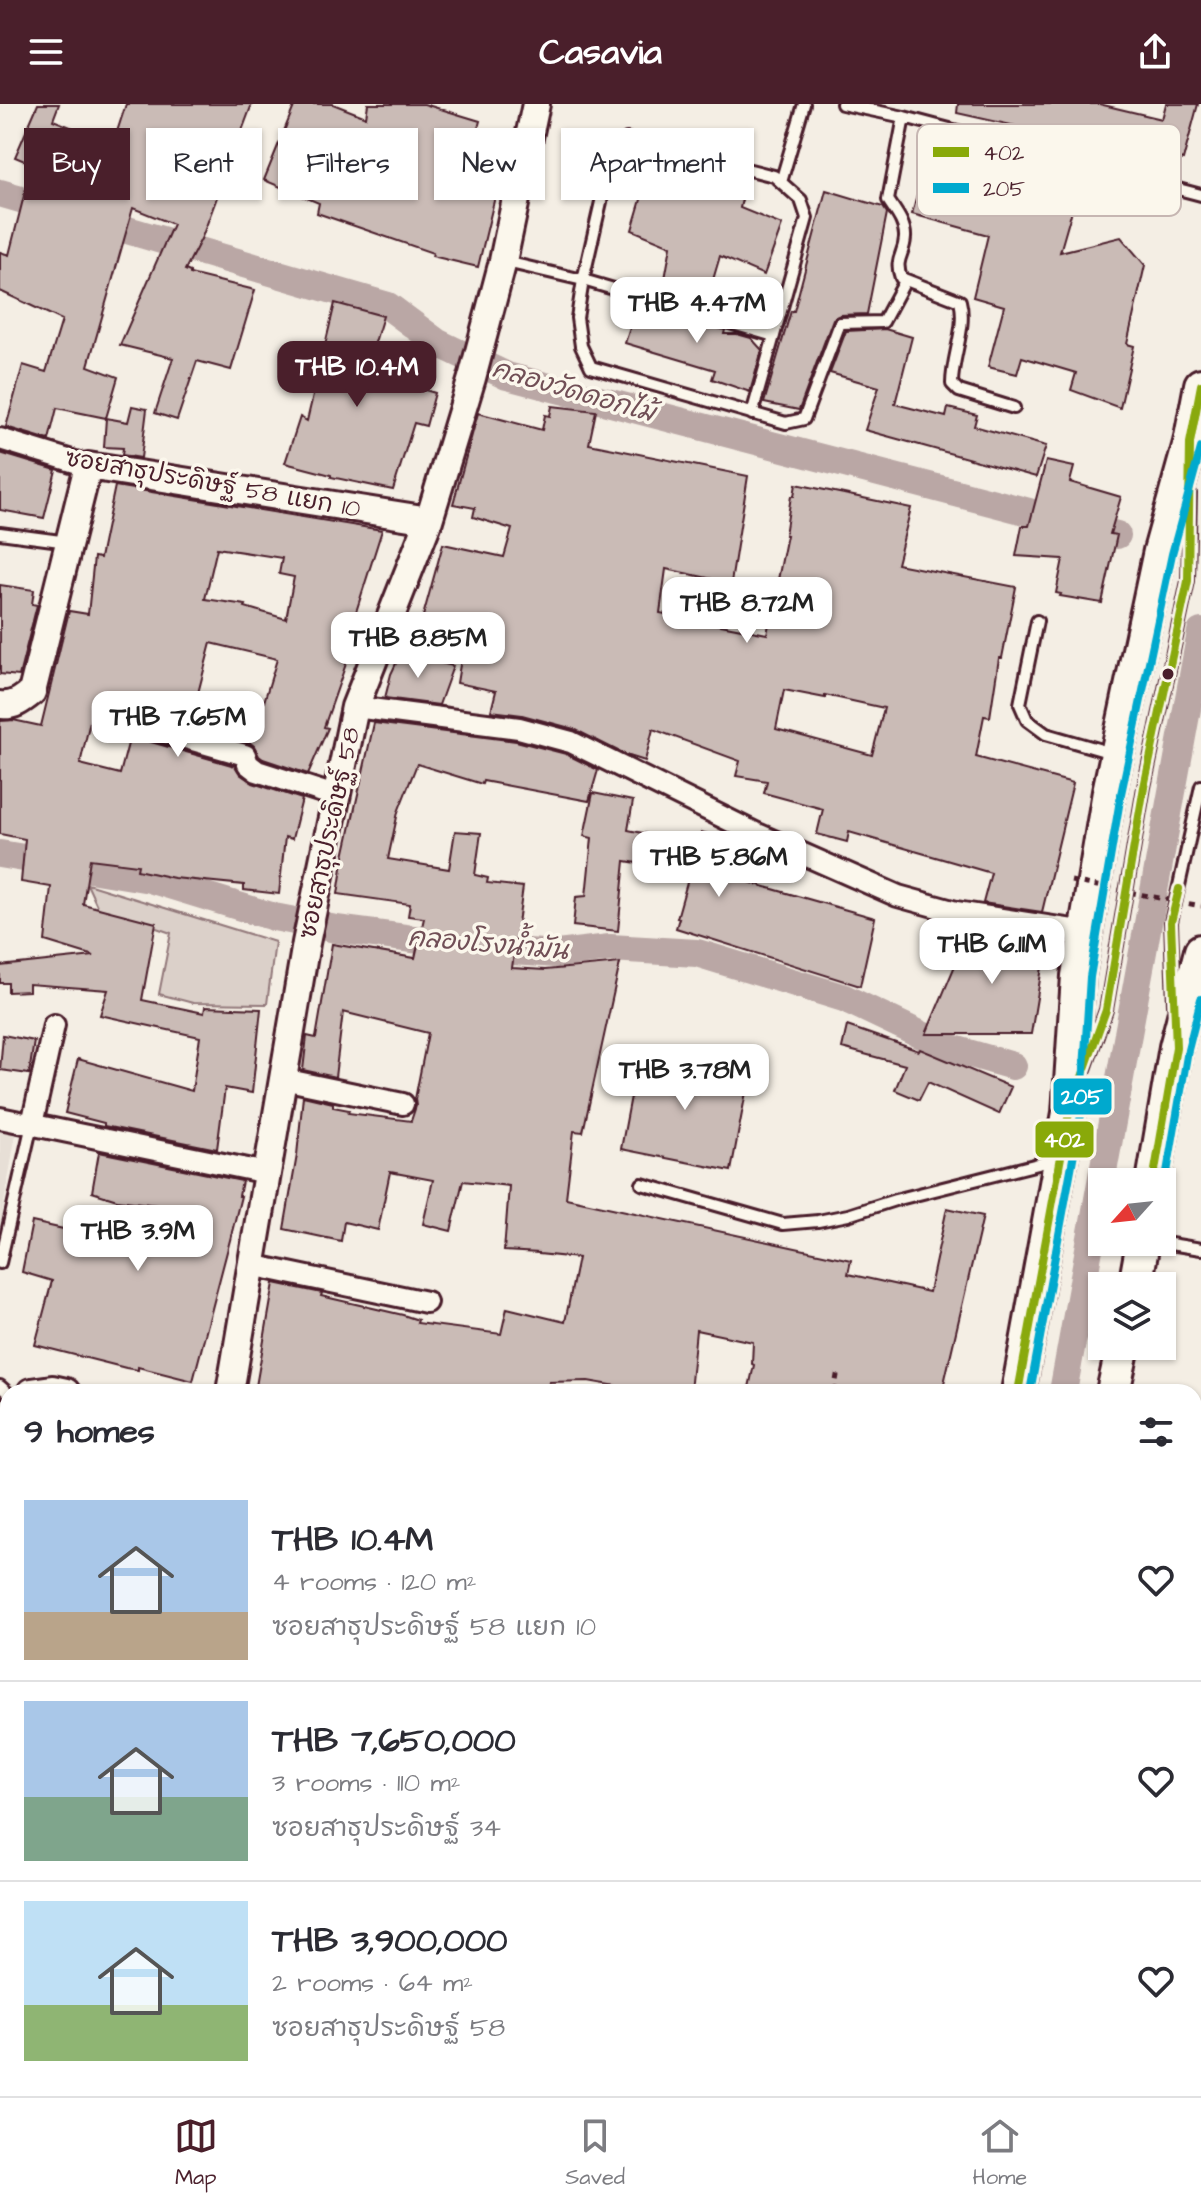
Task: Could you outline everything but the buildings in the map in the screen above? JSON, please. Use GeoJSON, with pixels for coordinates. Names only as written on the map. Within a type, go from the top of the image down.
{"type":"FeatureCollection","features":[{"type":"Feature","properties":{"kind":"main road"},"geometry":{"type":"LineString","coordinates":[[1019,1384],[1069,1113],[1078,976],[1117,755],[1160,551],[1190,443],[1201,385]]}},
{"type":"Feature","properties":{"kind":"main road"},"geometry":{"type":"LineString","coordinates":[[1155,1168],[1176,1047],[1201,951]]}},
{"type":"Feature","properties":{"kind":"main road"},"geometry":{"type":"LineString","coordinates":[[1115,1384],[1120,1360]]}},
{"type":"Feature","properties":{"kind":"street","name":"ซอยสาธุประดิษฐ์ 58"},"geometry":{"type":"LineString","coordinates":[[231,1384],[306,943],[355,707],[429,520],[472,378],[503,261],[536,104]]}},
{"type":"Feature","properties":{"kind":"street","name":"ซอยสาธุประดิษฐ์ 58 แยก 10"},"geometry":{"type":"LineString","coordinates":[[0,439],[88,466],[429,520]]}},
{"type":"Feature","properties":{"kind":"street"},"geometry":{"type":"LineString","coordinates":[[0,705],[20,702],[32,692],[88,466]]}},
{"type":"Feature","properties":{"kind":"street"},"geometry":{"type":"LineString","coordinates":[[355,707],[519,728],[571,742],[755,833],[898,896],[956,912],[1086,932]]}},
{"type":"Feature","properties":{"kind":"street"},"geometry":{"type":"LineString","coordinates":[[115,718],[245,755],[248,764],[257,771],[335,796]]}},
{"type":"Feature","properties":{"kind":"street"},"geometry":{"type":"LineString","coordinates":[[32,1124],[54,1025]]}},
{"type":"Feature","properties":{"kind":"street"},"geometry":{"type":"LineString","coordinates":[[283,1079],[403,1104]]}},
{"type":"Feature","properties":{"kind":"street"},"geometry":{"type":"LineString","coordinates":[[0,1118],[267,1173]]}},
{"type":"Feature","properties":{"kind":"street"},"geometry":{"type":"LineString","coordinates":[[251,1265],[426,1302]]}},
{"type":"Feature","properties":{"kind":"lane"},"geometry":{"type":"LineString","coordinates":[[781,182],[804,104]]}},
{"type":"Feature","properties":{"kind":"lane"},"geometry":{"type":"LineString","coordinates":[[842,104],[931,124]]}},
{"type":"Feature","properties":{"kind":"lane"},"geometry":{"type":"LineString","coordinates":[[904,117],[888,200],[901,221],[905,237],[897,266],[901,278],[960,301],[963,312],[952,384],[959,391],[1014,408]]}},
{"type":"Feature","properties":{"kind":"lane"},"geometry":{"type":"LineString","coordinates":[[752,414],[807,218],[801,200],[774,176],[627,139],[612,154],[577,318],[581,346],[591,367],[752,414],[786,423],[804,419],[840,323],[883,322],[905,281]]}},
{"type":"Feature","properties":{"kind":"lane"},"geometry":{"type":"LineString","coordinates":[[1181,190],[1201,195]]}},
{"type":"Feature","properties":{"kind":"lane"},"geometry":{"type":"LineString","coordinates":[[503,261],[583,280],[774,336]]}},
{"type":"Feature","properties":{"kind":"lane"},"geometry":{"type":"LineString","coordinates":[[1069,1113],[1106,1010],[1144,787],[1188,581],[1190,443]]}},
{"type":"Feature","properties":{"kind":"lane"},"geometry":{"type":"LineString","coordinates":[[0,533],[68,542]]}},
{"type":"Feature","properties":{"kind":"lane"},"geometry":{"type":"LineString","coordinates":[[1037,621],[1020,704],[1027,720],[1046,734],[1117,755]]}},
{"type":"Feature","properties":{"kind":"lane"},"geometry":{"type":"LineString","coordinates":[[1176,1047],[1171,922],[1201,786]]}},
{"type":"Feature","properties":{"kind":"lane"},"geometry":{"type":"LineString","coordinates":[[0,1263],[32,1124]]}},
{"type":"Feature","properties":{"kind":"lane"},"geometry":{"type":"LineString","coordinates":[[642,1184],[783,1224],[848,1215],[895,1200],[1061,1159]]}},
{"type":"Feature","properties":{"kind":"lane"},"geometry":{"type":"LineString","coordinates":[[1176,1245],[1201,1249]]}},
{"type":"Feature","properties":{"kind":"path"},"geometry":{"type":"LineString","coordinates":[[1071,881],[1201,906]]}},
{"type":"Feature","properties":{"kind":"path"},"geometry":{"type":"LineString","coordinates":[[835,1384],[838,1370]]}},
{"type":"Feature","properties":{"kind":"shaded area"},"geometry":{"type":"Polygon","coordinates":[[[87,884],[275,942],[267,1004],[193,1003],[159,994],[171,933],[98,908],[87,884]]]}},
{"type":"Feature","properties":{"kind":"shaded area"},"geometry":{"type":"Polygon","coordinates":[[[0,1130],[16,1133],[0,1227],[0,1130]]]}},
{"type":"Feature","properties":{"kind":"waterway","name":"คลองวัดดอกไม้"},"geometry":{"type":"LineString","coordinates":[[0,193],[388,306],[438,343],[507,376],[1117,535]]}},
{"type":"Feature","properties":{"kind":"waterway"},"geometry":{"type":"LineString","coordinates":[[1064,1384],[1201,632]]}},
{"type":"Feature","properties":{"kind":"waterway","name":"คลองโรงน้ำมัน"},"geometry":{"type":"LineString","coordinates":[[0,854],[150,879],[274,917],[336,929],[497,950],[557,954],[610,948],[697,953],[844,998],[947,1047],[1013,1066]]}},
{"type":"Feature","properties":{"kind":"transit line","name":"402"},"geometry":{"type":"LineString","coordinates":[[1019,1384],[1069,1113],[1106,1010],[1144,787],[1188,581],[1190,443],[1201,385]]}},
{"type":"Feature","properties":{"kind":"transit line","name":"205"},"geometry":{"type":"LineString","coordinates":[[1031,1384],[1081,1115],[1090,977],[1121,794],[1172,554],[1201,448]]}},
{"type":"Feature","properties":{"kind":"transit line","name":"402"},"geometry":{"type":"LineString","coordinates":[[1155,1168],[1176,1047],[1171,922],[1179,889]]}},
{"type":"Feature","properties":{"kind":"transit line","name":"205"},"geometry":{"type":"LineString","coordinates":[[1168,1168],[1188,1050],[1201,999]]}}]}
